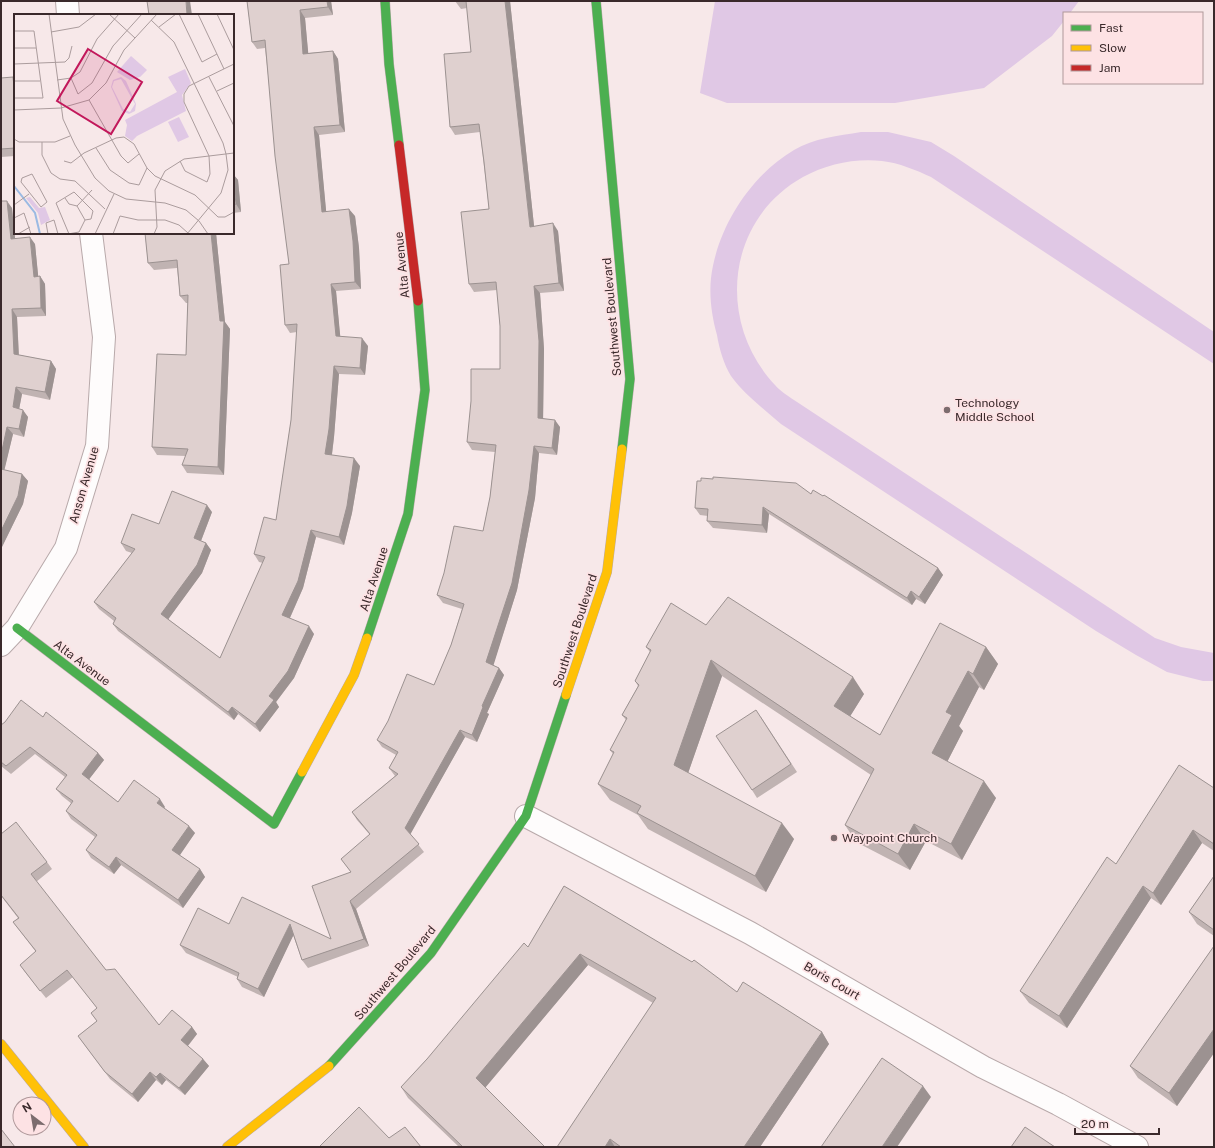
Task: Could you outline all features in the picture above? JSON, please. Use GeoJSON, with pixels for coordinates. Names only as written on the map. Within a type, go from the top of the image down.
{"type":"FeatureCollection","features":[{"type":"Feature","properties":{"kind":"street"},"geometry":{"type":"LineString","coordinates":[[67,1],[68,14]]}},
{"type":"Feature","properties":{"kind":"street","name":"Alta Avenue"},"geometry":{"type":"LineString","coordinates":[[17,628],[274,824],[354,675],[408,514],[425,390],[415,265],[389,64],[385,1]]}},
{"type":"Feature","properties":{"kind":"street","name":"Southwest Boulevard"},"geometry":{"type":"LineString","coordinates":[[228,1147],[333,1063],[431,953],[526,816],[607,572],[630,379],[596,1]]}},
{"type":"Feature","properties":{"kind":"street","name":"Anson Avenue"},"geometry":{"type":"LineString","coordinates":[[1,645],[17,628],[66,548],[97,446],[104,337],[91,234]]}},
{"type":"Feature","properties":{"kind":"street","name":"Boris Court"},"geometry":{"type":"LineString","coordinates":[[526,816],[750,933],[983,1067],[1058,1104],[1137,1147]]}},
{"type":"Feature","properties":{"kind":"street"},"geometry":{"type":"LineString","coordinates":[[1,1044],[84,1147]]}},
{"type":"Feature","properties":{"kind":"shaded area"},"geometry":{"type":"Polygon","coordinates":[[[715,1],[1079,1],[1071,12],[1063,12],[1063,22],[1052,36],[984,88],[895,103],[727,103],[700,93],[715,1]]]}},
{"type":"Feature","properties":{"kind":"shaded area"},"geometry":{"type":"Polygon","coordinates":[[[861,132],[888,132],[931,142],[954,156],[1214,332],[1214,364],[931,177],[901,165],[872,160],[851,161],[831,165],[812,172],[777,196],[758,219],[745,245],[738,274],[738,303],[744,332],[756,360],[775,385],[787,395],[1155,638],[1181,647],[1214,653],[1214,681],[1203,681],[1167,672],[1096,631],[781,424],[748,395],[728,372],[719,345],[712,314],[710,292],[714,259],[728,222],[738,205],[763,174],[794,150],[818,140],[861,132]]]}},
{"type":"Feature","properties":{"kind":"building"},"geometry":{"type":"Polygon","coordinates":[[[147,1],[186,1],[187,14],[149,14],[147,1]]]}},
{"type":"Feature","properties":{"kind":"building"},"geometry":{"type":"Polygon","coordinates":[[[247,1],[327,1],[328,7],[300,10],[303,54],[333,51],[340,125],[314,127],[322,212],[349,209],[353,241],[355,282],[331,284],[336,336],[362,338],[360,368],[334,366],[329,429],[325,454],[354,458],[347,506],[339,537],[311,530],[298,581],[282,615],[309,626],[288,671],[269,696],[274,700],[255,724],[232,707],[228,712],[113,624],[116,618],[94,602],[135,549],[121,543],[132,514],[159,524],[172,491],[207,505],[194,538],[206,543],[197,565],[161,614],[220,658],[265,557],[254,554],[264,517],[276,520],[291,420],[297,324],[285,325],[280,265],[289,264],[275,156],[265,40],[252,42],[247,1]]]}},
{"type":"Feature","properties":{"kind":"building"},"geometry":{"type":"Polygon","coordinates":[[[466,1],[505,1],[530,227],[553,223],[559,283],[534,286],[539,341],[538,418],[555,420],[552,448],[534,446],[529,490],[512,583],[486,662],[499,668],[482,706],[483,707],[472,735],[460,730],[405,828],[419,844],[350,901],[364,939],[302,960],[290,924],[258,989],[237,979],[239,973],[180,945],[198,908],[229,924],[242,897],[331,939],[312,886],[351,872],[341,859],[370,834],[352,812],[398,774],[389,768],[398,752],[377,740],[388,721],[407,674],[434,685],[451,645],[464,604],[437,595],[444,573],[454,526],[483,531],[490,497],[496,445],[467,442],[471,401],[471,369],[500,369],[500,326],[496,282],[469,284],[461,212],[489,209],[484,162],[479,124],[450,127],[444,54],[471,52],[466,1]]]}},
{"type":"Feature","properties":{"kind":"building"},"geometry":{"type":"Polygon","coordinates":[[[13,77],[14,148],[1,149],[1,78],[13,77]]]}},
{"type":"Feature","properties":{"kind":"building"},"geometry":{"type":"Polygon","coordinates":[[[234,186],[236,204],[234,205],[234,186]]]}},
{"type":"Feature","properties":{"kind":"building"},"geometry":{"type":"Polygon","coordinates":[[[1,201],[7,201],[11,239],[30,237],[34,277],[40,276],[41,308],[12,309],[14,354],[51,361],[45,392],[16,387],[13,407],[23,410],[19,429],[7,427],[1,455],[1,201]]]}},
{"type":"Feature","properties":{"kind":"building"},"geometry":{"type":"Polygon","coordinates":[[[145,234],[211,234],[220,321],[224,321],[218,467],[182,465],[188,449],[152,447],[157,354],[186,355],[188,295],[180,296],[177,260],[148,263],[145,234]]]}},
{"type":"Feature","properties":{"kind":"building"},"geometry":{"type":"Polygon","coordinates":[[[1,469],[22,474],[18,496],[1,531],[1,469]]]}},
{"type":"Feature","properties":{"kind":"building"},"geometry":{"type":"Polygon","coordinates":[[[713,477],[796,483],[811,494],[813,490],[823,496],[824,495],[938,568],[919,597],[911,591],[907,598],[763,507],[762,525],[707,521],[708,509],[695,508],[697,481],[701,481],[701,478],[713,479],[713,477]]]}},
{"type":"Feature","properties":{"kind":"building"},"geometry":{"type":"Polygon","coordinates":[[[728,597],[853,677],[834,706],[880,735],[940,623],[986,647],[973,674],[968,671],[946,712],[952,715],[932,753],[984,781],[951,844],[914,824],[898,854],[845,825],[874,769],[711,660],[674,765],[782,823],[755,876],[637,813],[641,806],[598,784],[614,752],[610,750],[627,718],[622,715],[639,685],[635,681],[651,650],[646,647],[671,603],[706,625],[728,597]]]}},
{"type":"Feature","properties":{"kind":"building"},"geometry":{"type":"Polygon","coordinates":[[[21,700],[43,717],[46,712],[98,753],[82,774],[118,802],[134,780],[160,799],[157,803],[189,826],[172,850],[200,869],[178,900],[116,857],[109,867],[86,850],[97,835],[66,811],[73,801],[56,789],[67,775],[30,747],[6,766],[1,762],[1,725],[5,722],[21,700]]]}},
{"type":"Feature","properties":{"kind":"building"},"geometry":{"type":"Polygon","coordinates":[[[756,710],[791,764],[752,790],[716,736],[756,710]]]}},
{"type":"Feature","properties":{"kind":"building"},"geometry":{"type":"Polygon","coordinates":[[[1179,765],[1214,788],[1214,844],[1193,830],[1153,893],[1143,886],[1059,1016],[1020,991],[1107,857],[1116,864],[1179,765]]]}},
{"type":"Feature","properties":{"kind":"building"},"geometry":{"type":"Polygon","coordinates":[[[16,822],[47,862],[31,874],[106,970],[115,969],[159,1025],[172,1010],[192,1027],[181,1040],[203,1059],[179,1088],[160,1073],[156,1077],[150,1072],[132,1094],[105,1072],[78,1036],[97,1021],[91,1013],[97,1008],[67,970],[40,991],[20,965],[36,951],[13,922],[19,918],[1,895],[1,834],[16,822]]]}},
{"type":"Feature","properties":{"kind":"building"},"geometry":{"type":"Polygon","coordinates":[[[1214,876],[1214,930],[1189,912],[1214,876]]]}},
{"type":"Feature","properties":{"kind":"building"},"geometry":{"type":"Polygon","coordinates":[[[564,886],[692,962],[694,960],[737,992],[743,982],[822,1032],[744,1147],[621,1147],[610,1139],[605,1147],[557,1147],[656,998],[580,954],[476,1078],[545,1147],[463,1147],[401,1087],[427,1059],[524,943],[528,947],[564,886]]]}},
{"type":"Feature","properties":{"kind":"building"},"geometry":{"type":"Polygon","coordinates":[[[1214,946],[1214,1029],[1169,1093],[1130,1066],[1214,946]]]}},
{"type":"Feature","properties":{"kind":"building"},"geometry":{"type":"Polygon","coordinates":[[[882,1058],[923,1086],[882,1147],[821,1147],[882,1058]]]}},
{"type":"Feature","properties":{"kind":"building"},"geometry":{"type":"Polygon","coordinates":[[[359,1107],[389,1138],[405,1127],[421,1147],[319,1147],[359,1107]]]}},
{"type":"Feature","properties":{"kind":"building"},"geometry":{"type":"Polygon","coordinates":[[[1025,1127],[1055,1147],[1011,1147],[1025,1127]]]}},
{"type":"Feature","properties":{"kind":"building"},"geometry":{"type":"Polygon","coordinates":[[[1,1129],[15,1147],[1,1147],[1,1129]]]}},
{"type":"Feature","properties":{"kind":"traffic: fast"},"geometry":{"type":"LineString","coordinates":[[385,1],[389,64],[399,145]]}},
{"type":"Feature","properties":{"kind":"traffic: fast"},"geometry":{"type":"LineString","coordinates":[[596,1],[630,379],[622,449]]}},
{"type":"Feature","properties":{"kind":"traffic: fast"},"geometry":{"type":"LineString","coordinates":[[367,638],[408,514],[425,390],[418,301]]}},
{"type":"Feature","properties":{"kind":"traffic: fast"},"geometry":{"type":"LineString","coordinates":[[17,628],[274,824],[302,772]]}},
{"type":"Feature","properties":{"kind":"traffic: fast"},"geometry":{"type":"LineString","coordinates":[[329,1066],[431,953],[526,816],[566,695]]}},
{"type":"Feature","properties":{"kind":"traffic: slow"},"geometry":{"type":"LineString","coordinates":[[566,695],[607,572],[622,449]]}},
{"type":"Feature","properties":{"kind":"traffic: slow"},"geometry":{"type":"LineString","coordinates":[[302,772],[354,675],[367,638]]}},
{"type":"Feature","properties":{"kind":"traffic: slow"},"geometry":{"type":"LineString","coordinates":[[1,1044],[84,1147]]}},
{"type":"Feature","properties":{"kind":"traffic: slow"},"geometry":{"type":"LineString","coordinates":[[227,1147],[329,1066]]}},
{"type":"Feature","properties":{"kind":"traffic: jam"},"geometry":{"type":"LineString","coordinates":[[399,145],[418,301]]}},
{"type":"Feature","properties":{"kind":"place","name":"Technology Middle School"},"geometry":{"type":"Point","coordinates":[947,410]}},
{"type":"Feature","properties":{"kind":"place","name":"Waypoint Church"},"geometry":{"type":"Point","coordinates":[834,838]}}]}
